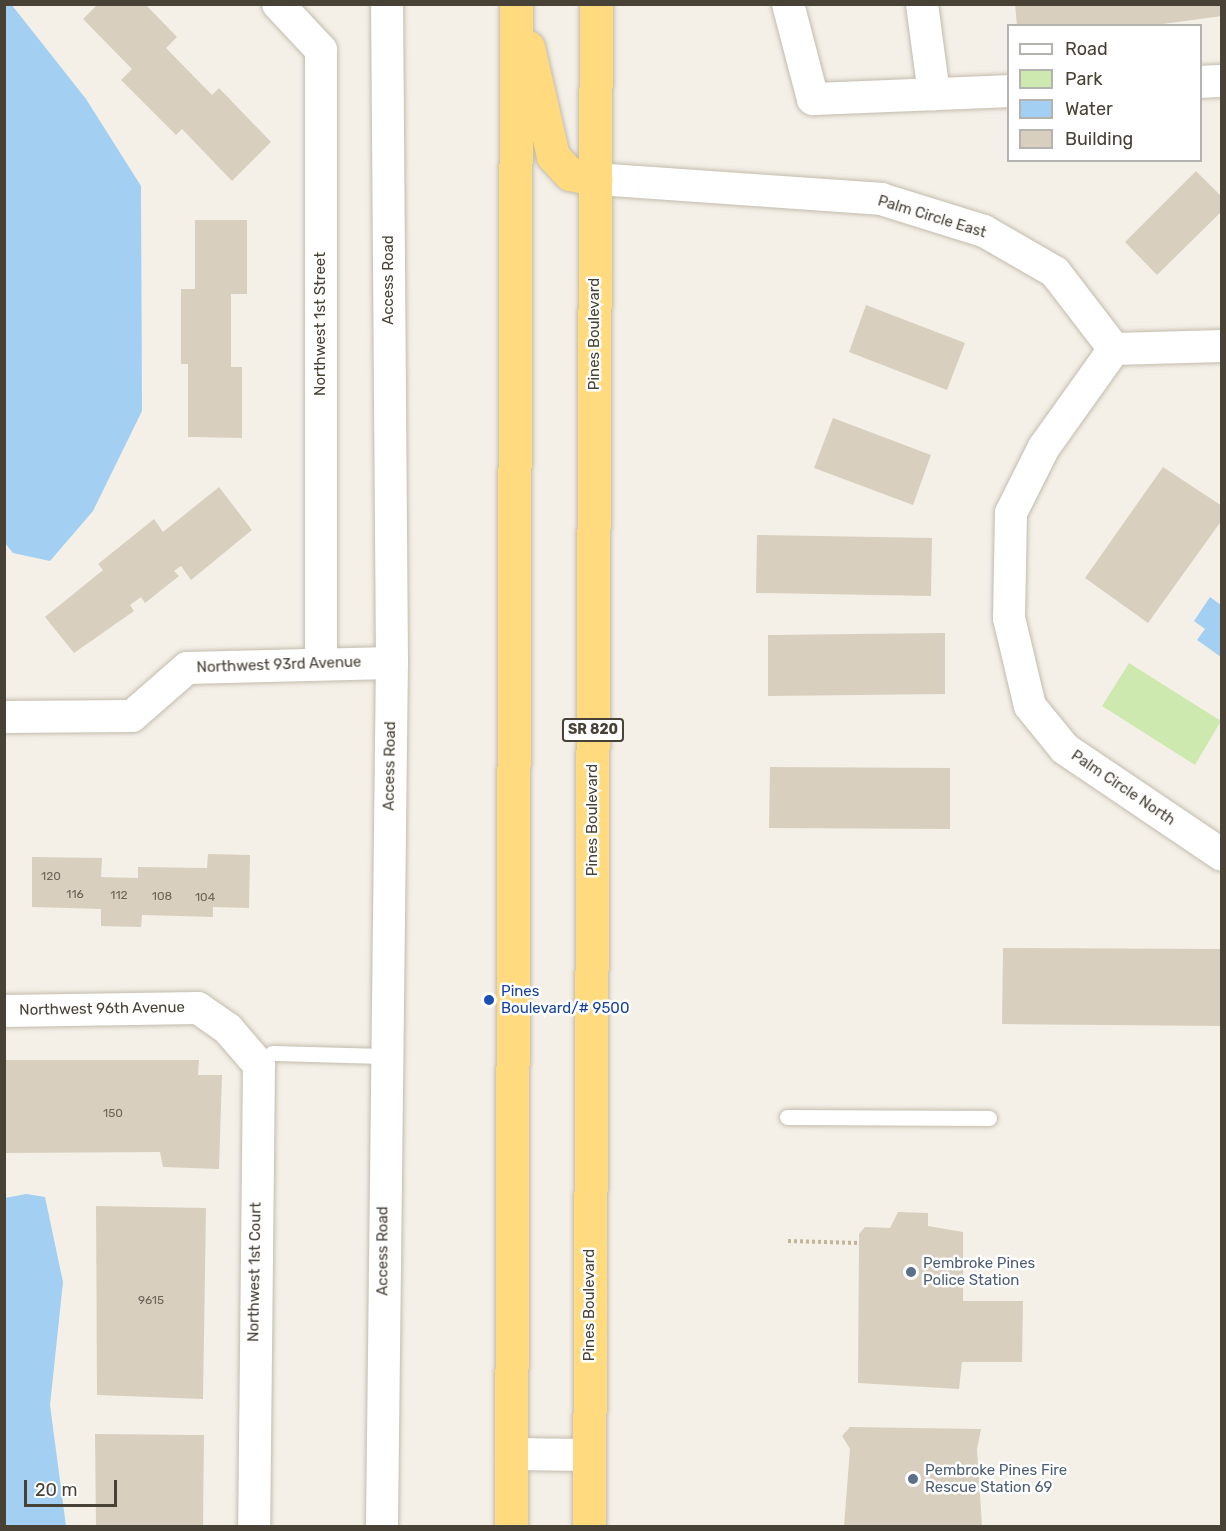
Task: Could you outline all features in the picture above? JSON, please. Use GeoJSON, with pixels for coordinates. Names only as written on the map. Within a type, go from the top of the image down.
{"type":"FeatureCollection","features":[{"type":"Feature","properties":{"kind":"highway"},"geometry":{"type":"LineString","coordinates":[[517,4],[553,156],[570,174],[596,179]]}},
{"type":"Feature","properties":{"kind":"highway"},"geometry":{"type":"LineString","coordinates":[[511,1527],[517,4]]}},
{"type":"Feature","properties":{"kind":"highway","name":"Pines Boulevard"},"geometry":{"type":"LineString","coordinates":[[589,1527],[596,4]]}},
{"type":"Feature","properties":{"kind":"street","name":"Northwest 1st Street"},"geometry":{"type":"LineString","coordinates":[[278,4],[321,50],[321,662]]}},
{"type":"Feature","properties":{"kind":"street","name":"Access Road"},"geometry":{"type":"LineString","coordinates":[[382,1527],[384,1056],[392,663],[387,4]]}},
{"type":"Feature","properties":{"kind":"street"},"geometry":{"type":"LineString","coordinates":[[788,4],[813,99],[1007,91]]}},
{"type":"Feature","properties":{"kind":"street"},"geometry":{"type":"LineString","coordinates":[[922,4],[934,94]]}},
{"type":"Feature","properties":{"kind":"street"},"geometry":{"type":"LineString","coordinates":[[1202,82],[1221,81]]}},
{"type":"Feature","properties":{"kind":"street","name":"Palm Circle East"},"geometry":{"type":"LineString","coordinates":[[596,179],[881,199],[984,231],[1055,272],[1114,349]]}},
{"type":"Feature","properties":{"kind":"street"},"geometry":{"type":"LineString","coordinates":[[1114,349],[1221,346]]}},
{"type":"Feature","properties":{"kind":"street","name":"Palm Circle North"},"geometry":{"type":"LineString","coordinates":[[1114,349],[1044,447],[1011,513],[1009,618],[1030,706],[1065,749],[1221,855]]}},
{"type":"Feature","properties":{"kind":"street","name":"Northwest 93rd Avenue"},"geometry":{"type":"LineString","coordinates":[[4,717],[132,716],[187,668],[321,662],[392,663]]}},
{"type":"Feature","properties":{"kind":"street","name":"Northwest 96th Avenue"},"geometry":{"type":"LineString","coordinates":[[4,1011],[198,1008],[228,1029]]}},
{"type":"Feature","properties":{"kind":"street","name":"Northwest 1st Court"},"geometry":{"type":"LineString","coordinates":[[228,1029],[260,1053],[254,1527]]}},
{"type":"Feature","properties":{"kind":"street"},"geometry":{"type":"LineString","coordinates":[[511,1454],[589,1455]]}},
{"type":"Feature","properties":{"kind":"lane"},"geometry":{"type":"LineString","coordinates":[[260,1053],[384,1056]]}},
{"type":"Feature","properties":{"kind":"lane"},"geometry":{"type":"LineString","coordinates":[[787,1116],[989,1118]]}},
{"type":"Feature","properties":{"kind":"path"},"geometry":{"type":"LineString","coordinates":[[788,1242],[859,1243]]}},
{"type":"Feature","properties":{"kind":"green space"},"geometry":{"type":"Polygon","coordinates":[[[1129,663],[1221,721],[1195,765],[1102,706],[1129,663]]]}},
{"type":"Feature","properties":{"kind":"water"},"geometry":{"type":"Polygon","coordinates":[[[11,4],[86,99],[141,186],[142,411],[93,511],[50,561],[13,553],[5,543],[4,5],[11,4]]]}},
{"type":"Feature","properties":{"kind":"water"},"geometry":{"type":"Polygon","coordinates":[[[1210,597],[1221,605],[1221,657],[1197,640],[1205,629],[1194,621],[1210,597]]]}},
{"type":"Feature","properties":{"kind":"water"},"geometry":{"type":"Polygon","coordinates":[[[26,1194],[45,1197],[63,1282],[50,1405],[66,1526],[5,1526],[5,1198],[26,1194]]]}},
{"type":"Feature","properties":{"kind":"building"},"geometry":{"type":"Polygon","coordinates":[[[98,4],[145,4],[177,37],[166,48],[212,95],[219,88],[271,142],[232,181],[182,129],[176,135],[121,80],[132,69],[83,19],[98,4]]]}},
{"type":"Feature","properties":{"kind":"building"},"geometry":{"type":"Polygon","coordinates":[[[1015,4],[1222,4],[1222,16],[1163,24],[1017,24],[1015,4]]]}},
{"type":"Feature","properties":{"kind":"building"},"geometry":{"type":"Polygon","coordinates":[[[1196,171],[1222,197],[1222,211],[1157,275],[1125,242],[1196,171]]]}},
{"type":"Feature","properties":{"kind":"building"},"geometry":{"type":"Polygon","coordinates":[[[195,220],[247,220],[247,294],[231,294],[231,367],[242,367],[242,438],[188,437],[188,364],[181,364],[181,289],[195,289],[195,220]]]}},
{"type":"Feature","properties":{"kind":"building"},"geometry":{"type":"Polygon","coordinates":[[[866,305],[965,343],[947,390],[849,352],[866,305]]]}},
{"type":"Feature","properties":{"kind":"building"},"geometry":{"type":"Polygon","coordinates":[[[833,418],[931,455],[913,505],[814,468],[833,418]]]}},
{"type":"Feature","properties":{"kind":"building"},"geometry":{"type":"Polygon","coordinates":[[[1163,467],[1222,506],[1222,520],[1148,623],[1085,578],[1163,467]]]}},
{"type":"Feature","properties":{"kind":"building"},"geometry":{"type":"Polygon","coordinates":[[[219,487],[252,530],[191,580],[181,566],[174,571],[179,576],[145,603],[141,597],[130,605],[134,611],[74,653],[45,617],[103,570],[98,564],[154,519],[163,532],[219,487]]]}},
{"type":"Feature","properties":{"kind":"building"},"geometry":{"type":"Polygon","coordinates":[[[757,535],[932,538],[931,596],[756,593],[757,535]]]}},
{"type":"Feature","properties":{"kind":"building"},"geometry":{"type":"Polygon","coordinates":[[[945,633],[945,694],[768,696],[768,635],[945,633]]]}},
{"type":"Feature","properties":{"kind":"building"},"geometry":{"type":"Polygon","coordinates":[[[770,767],[950,768],[950,829],[769,828],[770,767]]]}},
{"type":"Feature","properties":{"kind":"building"},"geometry":{"type":"Polygon","coordinates":[[[208,854],[250,855],[249,908],[213,907],[213,917],[142,915],[141,927],[101,926],[101,909],[32,907],[32,857],[102,858],[101,877],[138,878],[138,867],[207,868],[208,854]]]}},
{"type":"Feature","properties":{"kind":"building"},"geometry":{"type":"Polygon","coordinates":[[[1003,948],[1222,949],[1222,1026],[1002,1024],[1003,948]]]}},
{"type":"Feature","properties":{"kind":"building"},"geometry":{"type":"Polygon","coordinates":[[[4,1060],[199,1060],[198,1075],[222,1075],[219,1169],[163,1167],[160,1152],[4,1153],[4,1060]]]}},
{"type":"Feature","properties":{"kind":"building"},"geometry":{"type":"Polygon","coordinates":[[[96,1206],[206,1208],[203,1399],[97,1395],[96,1206]]]}},
{"type":"Feature","properties":{"kind":"building","name":"Pembroke Pines Police Station"},"geometry":{"type":"Polygon","coordinates":[[[898,1212],[928,1213],[928,1226],[963,1232],[963,1301],[1023,1301],[1022,1362],[962,1362],[959,1389],[858,1383],[859,1234],[865,1227],[890,1228],[898,1212]]]}},
{"type":"Feature","properties":{"kind":"building","name":"Pembroke Pines Fire Rescue Station 69"},"geometry":{"type":"Polygon","coordinates":[[[850,1427],[981,1429],[977,1449],[982,1526],[844,1526],[850,1449],[842,1436],[850,1427]]]}},
{"type":"Feature","properties":{"kind":"building"},"geometry":{"type":"Polygon","coordinates":[[[95,1434],[204,1435],[203,1526],[96,1526],[95,1434]]]}},
{"type":"Feature","properties":{"kind":"place","name":"Pines Boulevard/# 9500"},"geometry":{"type":"Point","coordinates":[489,1000]}},
{"type":"Feature","properties":{"kind":"place","name":"Pembroke Pines Police Station"},"geometry":{"type":"Point","coordinates":[911,1272]}},
{"type":"Feature","properties":{"kind":"place","name":"Pembroke Pines Fire Rescue Station 69"},"geometry":{"type":"Point","coordinates":[913,1479]}}]}
